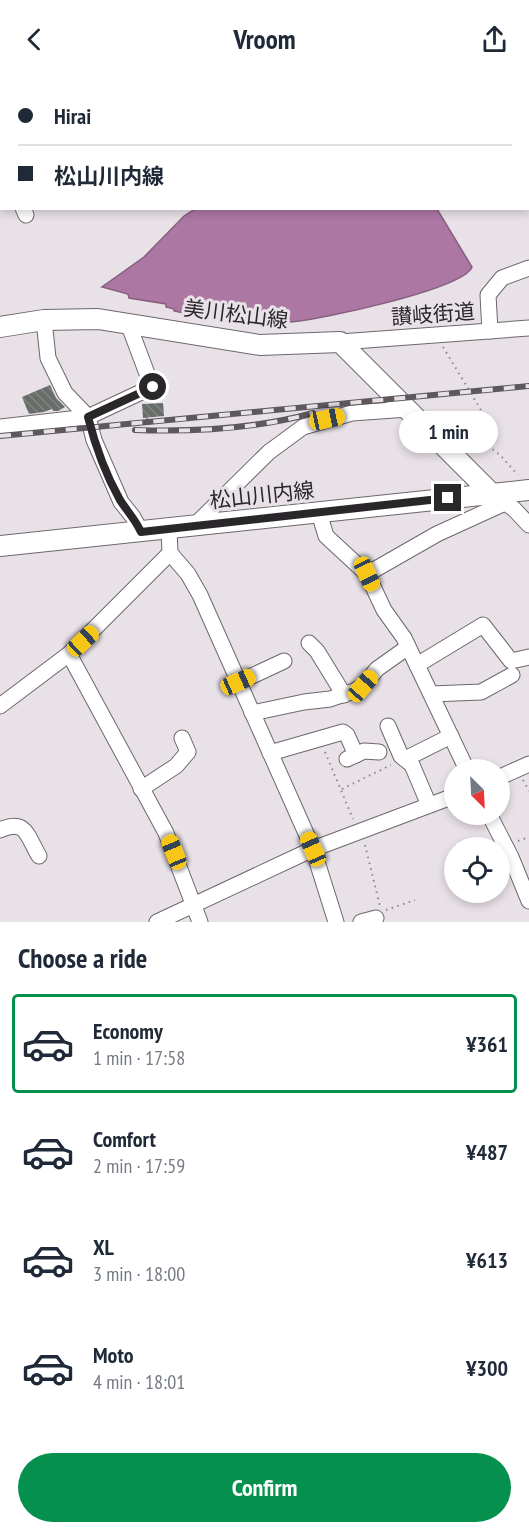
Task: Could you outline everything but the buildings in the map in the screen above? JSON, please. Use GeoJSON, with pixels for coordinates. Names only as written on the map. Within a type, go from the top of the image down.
{"type":"FeatureCollection","features":[{"type":"Feature","properties":{"kind":"main road","name":"美川松山線"},"geometry":{"type":"LineString","coordinates":[[1,324],[98,319],[260,345],[340,342]]}},
{"type":"Feature","properties":{"kind":"main road"},"geometry":{"type":"LineString","coordinates":[[340,342],[498,498]]}},
{"type":"Feature","properties":{"kind":"main road","name":"松山川内線"},"geometry":{"type":"LineString","coordinates":[[0,546],[320,513],[498,498],[529,490]]}},
{"type":"Feature","properties":{"kind":"street"},"geometry":{"type":"LineString","coordinates":[[490,331],[488,295],[502,278],[529,268]]}},
{"type":"Feature","properties":{"kind":"street"},"geometry":{"type":"LineString","coordinates":[[44,320],[48,358],[65,393],[88,417],[94,440],[121,502],[141,532]]}},
{"type":"Feature","properties":{"kind":"street"},"geometry":{"type":"LineString","coordinates":[[0,427],[88,417],[153,387],[128,323]]}},
{"type":"Feature","properties":{"kind":"street","name":"讃岐街道"},"geometry":{"type":"LineString","coordinates":[[340,342],[529,328]]}},
{"type":"Feature","properties":{"kind":"street"},"geometry":{"type":"LineString","coordinates":[[194,526],[269,452],[303,427],[352,413],[408,409]]}},
{"type":"Feature","properties":{"kind":"street"},"geometry":{"type":"LineString","coordinates":[[444,446],[475,432]]}},
{"type":"Feature","properties":{"kind":"street"},"geometry":{"type":"LineString","coordinates":[[367,574],[498,498],[514,509],[529,525]]}},
{"type":"Feature","properties":{"kind":"street"},"geometry":{"type":"LineString","coordinates":[[320,513],[326,536],[367,574],[384,610],[408,647],[462,759]]}},
{"type":"Feature","properties":{"kind":"street"},"geometry":{"type":"LineString","coordinates":[[169,529],[170,553],[188,574],[200,595],[313,849],[336,922]]}},
{"type":"Feature","properties":{"kind":"street"},"geometry":{"type":"LineString","coordinates":[[0,706],[69,654],[170,553]]}},
{"type":"Feature","properties":{"kind":"street"},"geometry":{"type":"LineString","coordinates":[[417,665],[483,626],[511,661],[529,657]]}},
{"type":"Feature","properties":{"kind":"street"},"geometry":{"type":"LineString","coordinates":[[309,643],[317,651],[344,695]]}},
{"type":"Feature","properties":{"kind":"street"},"geometry":{"type":"LineString","coordinates":[[252,713],[344,695],[363,686],[377,669],[408,647]]}},
{"type":"Feature","properties":{"kind":"street"},"geometry":{"type":"LineString","coordinates":[[69,654],[166,833],[201,922]]}},
{"type":"Feature","properties":{"kind":"street"},"geometry":{"type":"LineString","coordinates":[[238,682],[284,661]]}},
{"type":"Feature","properties":{"kind":"street"},"geometry":{"type":"LineString","coordinates":[[431,694],[481,692],[512,675]]}},
{"type":"Feature","properties":{"kind":"street"},"geometry":{"type":"LineString","coordinates":[[388,726],[401,756],[412,765],[429,805]]}},
{"type":"Feature","properties":{"kind":"street"},"geometry":{"type":"LineString","coordinates":[[270,753],[343,732],[347,735],[351,757],[364,751],[378,753]]}},
{"type":"Feature","properties":{"kind":"street"},"geometry":{"type":"LineString","coordinates":[[405,759],[451,736]]}},
{"type":"Feature","properties":{"kind":"street"},"geometry":{"type":"LineString","coordinates":[[141,789],[176,766],[188,752],[182,738]]}},
{"type":"Feature","properties":{"kind":"street"},"geometry":{"type":"LineString","coordinates":[[510,773],[529,764]]}},
{"type":"Feature","properties":{"kind":"street"},"geometry":{"type":"LineString","coordinates":[[157,922],[313,849],[444,800]]}},
{"type":"Feature","properties":{"kind":"street"},"geometry":{"type":"LineString","coordinates":[[0,830],[18,825],[23,829],[39,856]]}},
{"type":"Feature","properties":{"kind":"street"},"geometry":{"type":"LineString","coordinates":[[495,825],[511,857],[529,902]]}},
{"type":"Feature","properties":{"kind":"path"},"geometry":{"type":"LineString","coordinates":[[435,335],[481,410],[474,422],[475,432],[481,441],[514,470],[529,490]]}},
{"type":"Feature","properties":{"kind":"path"},"geometry":{"type":"LineString","coordinates":[[147,418],[147,425]]}},
{"type":"Feature","properties":{"kind":"path"},"geometry":{"type":"LineString","coordinates":[[319,738],[360,832],[381,912],[415,900]]}},
{"type":"Feature","properties":{"kind":"path"},"geometry":{"type":"LineString","coordinates":[[342,789],[405,759]]}},
{"type":"Feature","properties":{"kind":"shaded area"},"geometry":{"type":"Polygon","coordinates":[[[193,210],[438,210],[472,267],[463,276],[418,294],[357,310],[289,322],[211,315],[207,318],[174,311],[166,307],[166,304],[129,298],[128,294],[102,287],[144,257],[184,216],[193,210]]]}},
{"type":"Feature","properties":{"kind":"railway"},"geometry":{"type":"LineString","coordinates":[[0,436],[529,386]]}},
{"type":"Feature","properties":{"kind":"railway"},"geometry":{"type":"LineString","coordinates":[[135,430],[247,426],[313,413]]}},
{"type":"Feature","properties":{"kind":"route"},"geometry":{"type":"LineString","coordinates":[[153,387],[88,417],[94,440],[121,502],[141,532],[448,498]]}}]}
